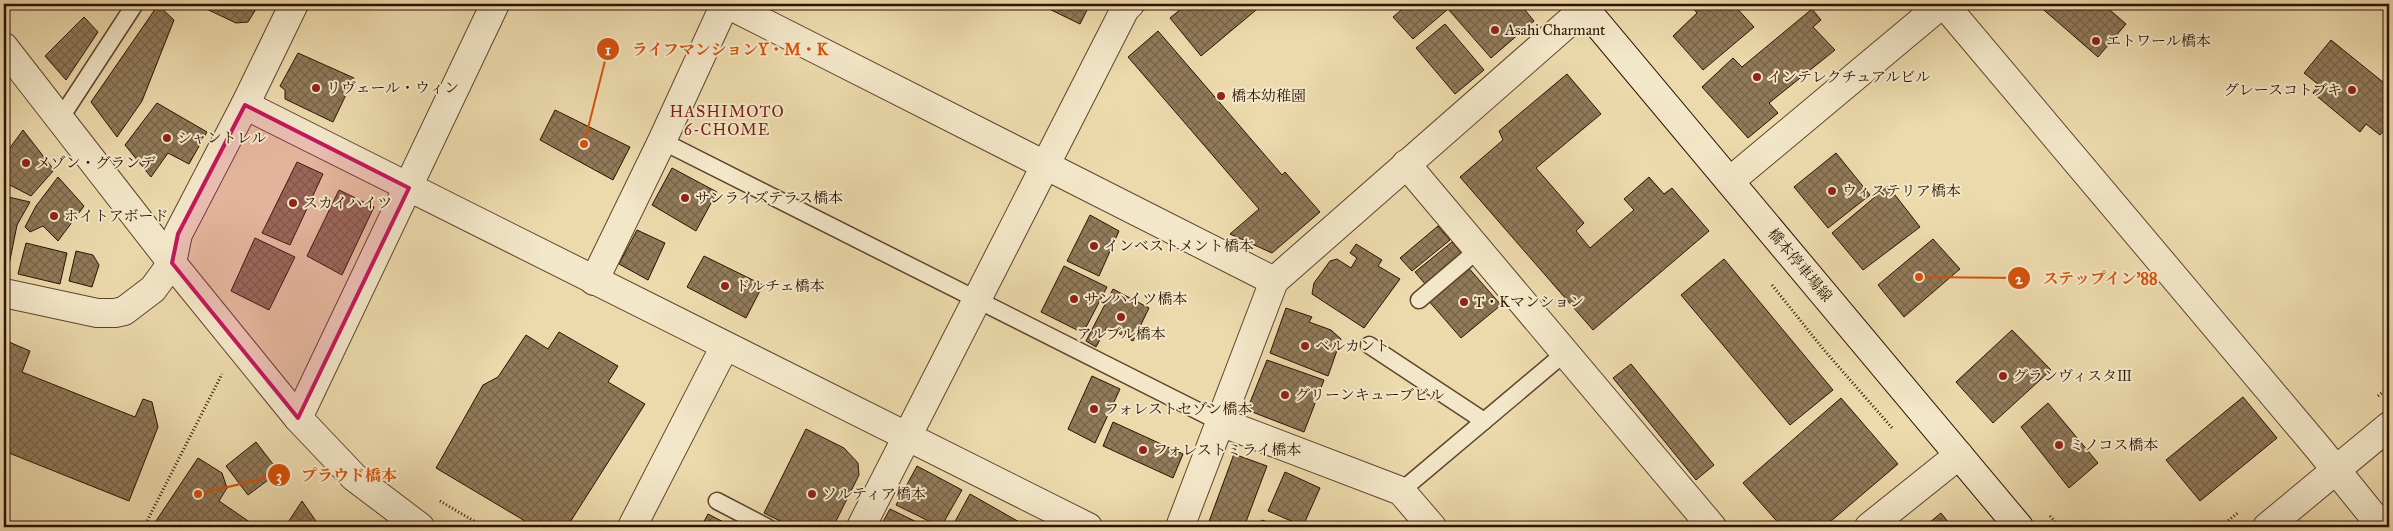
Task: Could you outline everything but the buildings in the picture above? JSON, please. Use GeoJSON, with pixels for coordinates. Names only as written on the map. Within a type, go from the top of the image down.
{"type":"FeatureCollection","features":[{"type":"Feature","properties":{"kind":"street"},"geometry":{"type":"LineString","coordinates":[[4,293],[97,313],[115,313],[124,311],[153,290],[172,263],[178,234],[245,105],[294,4]]}},
{"type":"Feature","properties":{"kind":"street"},"geometry":{"type":"LineString","coordinates":[[298,418],[495,4]]}},
{"type":"Feature","properties":{"kind":"street"},"geometry":{"type":"LineString","coordinates":[[594,281],[662,142],[726,4],[1274,281]]}},
{"type":"Feature","properties":{"kind":"street"},"geometry":{"type":"LineString","coordinates":[[861,527],[1124,9],[1130,4]]}},
{"type":"Feature","properties":{"kind":"street"},"geometry":{"type":"LineString","coordinates":[[1730,181],[1943,4],[2382,527]]}},
{"type":"Feature","properties":{"kind":"street"},"geometry":{"type":"LineString","coordinates":[[1180,527],[1274,281],[1583,6]]}},
{"type":"Feature","properties":{"kind":"street","name":"橋本停車場線"},"geometry":{"type":"LineString","coordinates":[[1583,6],[2019,527]]}},
{"type":"Feature","properties":{"kind":"street"},"geometry":{"type":"LineString","coordinates":[[4,47],[172,263],[298,418],[354,477],[420,527]]}},
{"type":"Feature","properties":{"kind":"street"},"geometry":{"type":"LineString","coordinates":[[245,105],[1088,527]]}},
{"type":"Feature","properties":{"kind":"street"},"geometry":{"type":"LineString","coordinates":[[1406,164],[1712,527]]}},
{"type":"Feature","properties":{"kind":"street"},"geometry":{"type":"LineString","coordinates":[[632,527],[725,346]]}},
{"type":"Feature","properties":{"kind":"street"},"geometry":{"type":"LineString","coordinates":[[1220,422],[1402,492],[1432,527]]}},
{"type":"Feature","properties":{"kind":"street"},"geometry":{"type":"LineString","coordinates":[[2267,527],[2389,426]]}},
{"type":"Feature","properties":{"kind":"street"},"geometry":{"type":"LineString","coordinates":[[1869,527],[1959,455]]}},
{"type":"Feature","properties":{"kind":"lane"},"geometry":{"type":"LineString","coordinates":[[60,119],[135,4]]}},
{"type":"Feature","properties":{"kind":"lane"},"geometry":{"type":"LineString","coordinates":[[662,142],[1220,422]]}},
{"type":"Feature","properties":{"kind":"lane"},"geometry":{"type":"LineString","coordinates":[[1419,300],[1479,249]]}},
{"type":"Feature","properties":{"kind":"lane"},"geometry":{"type":"LineString","coordinates":[[1369,345],[1484,422]]}},
{"type":"Feature","properties":{"kind":"lane"},"geometry":{"type":"LineString","coordinates":[[1402,492],[1566,352]]}},
{"type":"Feature","properties":{"kind":"lane"},"geometry":{"type":"LineString","coordinates":[[717,501],[767,527]]}},
{"type":"Feature","properties":{"kind":"path"},"geometry":{"type":"LineString","coordinates":[[144,527],[226,367]]}},
{"type":"Feature","properties":{"kind":"highlighted area"},"geometry":{"type":"Polygon","coordinates":[[[245,105],[409,188],[298,418],[172,263],[178,234],[245,105]]]}},
{"type":"Feature","properties":{"kind":"place","name":"Asahi Charmant"},"geometry":{"type":"Point","coordinates":[1495,30]}},
{"type":"Feature","properties":{"kind":"place","name":"エトワール橋本"},"geometry":{"type":"Point","coordinates":[2096,41]}},
{"type":"Feature","properties":{"kind":"place","name":"インテレクチュアルビル"},"geometry":{"type":"Point","coordinates":[1757,77]}},
{"type":"Feature","properties":{"kind":"place","name":"リヴェール・ウィン"},"geometry":{"type":"Point","coordinates":[316,88]}},
{"type":"Feature","properties":{"kind":"place","name":"グレースコトブキ"},"geometry":{"type":"Point","coordinates":[2352,90]}},
{"type":"Feature","properties":{"kind":"place","name":"橋本幼稚園"},"geometry":{"type":"Point","coordinates":[1221,96]}},
{"type":"Feature","properties":{"kind":"place","name":"シャントレル"},"geometry":{"type":"Point","coordinates":[167,138]}},
{"type":"Feature","properties":{"kind":"place","name":"ライフマンションY・M・K"},"geometry":{"type":"Point","coordinates":[584,144]}},
{"type":"Feature","properties":{"kind":"place","name":"メゾン・グランデ"},"geometry":{"type":"Point","coordinates":[26,163]}},
{"type":"Feature","properties":{"kind":"place","name":"ウィステリア橋本"},"geometry":{"type":"Point","coordinates":[1832,191]}},
{"type":"Feature","properties":{"kind":"place","name":"サンライズテラス橋本"},"geometry":{"type":"Point","coordinates":[685,198]}},
{"type":"Feature","properties":{"kind":"place","name":"スカイハイツ"},"geometry":{"type":"Point","coordinates":[293,203]}},
{"type":"Feature","properties":{"kind":"place","name":"ホイトアボード"},"geometry":{"type":"Point","coordinates":[54,216]}},
{"type":"Feature","properties":{"kind":"place","name":"インベストメント橋本"},"geometry":{"type":"Point","coordinates":[1094,246]}},
{"type":"Feature","properties":{"kind":"place","name":"ステップイン'88"},"geometry":{"type":"Point","coordinates":[1919,277]}},
{"type":"Feature","properties":{"kind":"place","name":"ドルチェ橋本"},"geometry":{"type":"Point","coordinates":[725,286]}},
{"type":"Feature","properties":{"kind":"place","name":"サンハイツ橋本"},"geometry":{"type":"Point","coordinates":[1074,299]}},
{"type":"Feature","properties":{"kind":"place","name":"T・Kマンション"},"geometry":{"type":"Point","coordinates":[1464,302]}},
{"type":"Feature","properties":{"kind":"place","name":"アルブル橋本"},"geometry":{"type":"Point","coordinates":[1121,317]}},
{"type":"Feature","properties":{"kind":"place","name":"ベルカント"},"geometry":{"type":"Point","coordinates":[1305,346]}},
{"type":"Feature","properties":{"kind":"place","name":"グランヴィスタⅢ"},"geometry":{"type":"Point","coordinates":[2003,376]}},
{"type":"Feature","properties":{"kind":"place","name":"グリーンキューブビル"},"geometry":{"type":"Point","coordinates":[1285,395]}},
{"type":"Feature","properties":{"kind":"place","name":"フォレストセゾン橋本"},"geometry":{"type":"Point","coordinates":[1094,409]}},
{"type":"Feature","properties":{"kind":"place","name":"ミノコス橋本"},"geometry":{"type":"Point","coordinates":[2059,445]}},
{"type":"Feature","properties":{"kind":"place","name":"フォレストミライ橋本"},"geometry":{"type":"Point","coordinates":[1143,450]}},
{"type":"Feature","properties":{"kind":"place","name":"プラウド橋本"},"geometry":{"type":"Point","coordinates":[198,494]}},
{"type":"Feature","properties":{"kind":"place","name":"ソルティア橋本"},"geometry":{"type":"Point","coordinates":[812,494]}},
{"type":"Feature","properties":{"kind":"district","name":"HASHIMOTO 6-CHOME"},"geometry":{"type":"Point","coordinates":[727,120]}}]}
